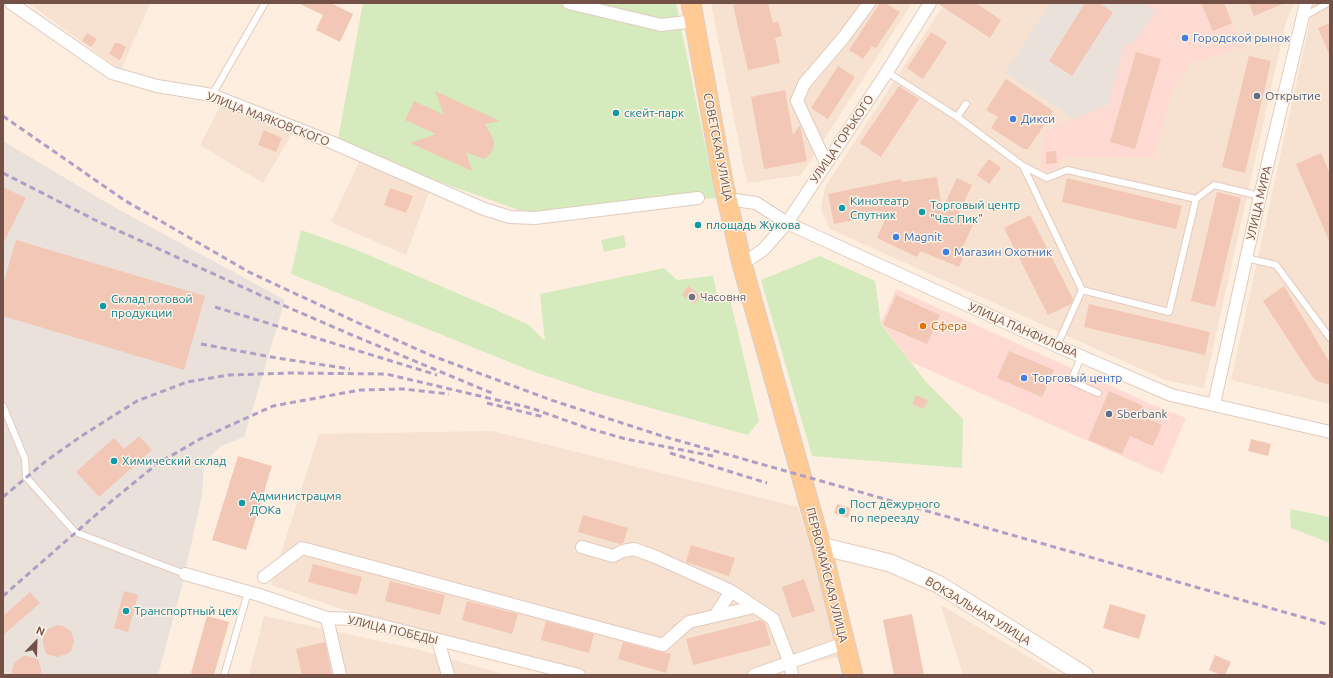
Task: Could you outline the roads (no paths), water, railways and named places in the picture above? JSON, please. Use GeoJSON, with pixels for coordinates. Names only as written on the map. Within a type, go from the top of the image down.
{"type":"FeatureCollection","features":[{"type":"Feature","properties":{"kind":"main road","name":"СОВЕТСКАЯ УЛИЦА"},"geometry":{"type":"LineString","coordinates":[[693,12],[723,181],[742,264],[801,475]]}},
{"type":"Feature","properties":{"kind":"main road","name":"ПЕРВОМАЙСКАЯ УЛИЦА"},"geometry":{"type":"LineString","coordinates":[[801,475],[821,546],[853,675]]}},
{"type":"Feature","properties":{"kind":"main road","name":"ВОКЗАЛЬНАЯ УЛИЦА"},"geometry":{"type":"LineString","coordinates":[[821,546],[890,563],[938,584],[1084,675]]}},
{"type":"Feature","properties":{"kind":"street","name":"УЛИЦА МАЯКОВСКОГО"},"geometry":{"type":"LineString","coordinates":[[11,3],[112,73],[157,86],[212,96],[331,142],[484,210],[510,217],[535,218],[698,198]]}},
{"type":"Feature","properties":{"kind":"street"},"geometry":{"type":"LineString","coordinates":[[569,3],[661,25],[693,12]]}},
{"type":"Feature","properties":{"kind":"street"},"geometry":{"type":"LineString","coordinates":[[826,163],[797,101],[804,84],[844,37],[870,3]]}},
{"type":"Feature","properties":{"kind":"street","name":"УЛИЦА ГОРЬКОГО"},"geometry":{"type":"LineString","coordinates":[[742,264],[763,250],[787,223],[887,72],[930,3]]}},
{"type":"Feature","properties":{"kind":"street","name":"УЛИЦА МИРА"},"geometry":{"type":"LineString","coordinates":[[1214,404],[1260,196],[1306,3]]}},
{"type":"Feature","properties":{"kind":"street","name":"УЛИЦА ПАНФИЛОВА"},"geometry":{"type":"LineString","coordinates":[[727,199],[756,203],[787,223],[1081,357],[1171,395],[1330,432]]}},
{"type":"Feature","properties":{"kind":"street"},"geometry":{"type":"LineString","coordinates":[[582,547],[613,556],[623,551],[634,549],[656,557],[731,591],[773,619],[791,669]]}},
{"type":"Feature","properties":{"kind":"street"},"geometry":{"type":"LineString","coordinates":[[264,577],[302,548],[663,645],[689,622],[754,607]]}},
{"type":"Feature","properties":{"kind":"street","name":"УЛИЦА ПОБЕДЫ"},"geometry":{"type":"LineString","coordinates":[[185,574],[248,592],[327,618],[355,619],[579,675]]}},
{"type":"Feature","properties":{"kind":"street"},"geometry":{"type":"LineString","coordinates":[[715,616],[731,591]]}},
{"type":"Feature","properties":{"kind":"street"},"geometry":{"type":"LineString","coordinates":[[327,618],[340,675]]}},
{"type":"Feature","properties":{"kind":"street"},"geometry":{"type":"LineString","coordinates":[[438,640],[448,675]]}},
{"type":"Feature","properties":{"kind":"street"},"geometry":{"type":"LineString","coordinates":[[754,675],[791,669],[844,643]]}},
{"type":"Feature","properties":{"kind":"lane"},"geometry":{"type":"LineString","coordinates":[[212,96],[265,3]]}},
{"type":"Feature","properties":{"kind":"lane"},"geometry":{"type":"LineString","coordinates":[[1303,17],[1328,3]]}},
{"type":"Feature","properties":{"kind":"lane"},"geometry":{"type":"LineString","coordinates":[[887,72],[957,117],[1023,166],[1047,178],[1067,170],[1196,199]]}},
{"type":"Feature","properties":{"kind":"lane"},"geometry":{"type":"LineString","coordinates":[[957,117],[966,104]]}},
{"type":"Feature","properties":{"kind":"lane"},"geometry":{"type":"LineString","coordinates":[[1023,166],[1082,290],[1057,346]]}},
{"type":"Feature","properties":{"kind":"lane"},"geometry":{"type":"LineString","coordinates":[[1082,290],[1169,312],[1196,199],[1214,185],[1260,196]]}},
{"type":"Feature","properties":{"kind":"lane"},"geometry":{"type":"LineString","coordinates":[[1246,258],[1276,265],[1330,338]]}},
{"type":"Feature","properties":{"kind":"lane"},"geometry":{"type":"LineString","coordinates":[[1081,357],[1071,380],[1098,393]]}},
{"type":"Feature","properties":{"kind":"lane"},"geometry":{"type":"LineString","coordinates":[[3,406],[25,460],[26,477],[75,532],[185,574]]}},
{"type":"Feature","properties":{"kind":"lane"},"geometry":{"type":"LineString","coordinates":[[224,675],[248,592]]}},
{"type":"Feature","properties":{"kind":"railway"},"geometry":{"type":"LineString","coordinates":[[3,116],[124,200],[249,272],[430,355],[551,400],[662,436],[1330,625]]}},
{"type":"Feature","properties":{"kind":"railway"},"geometry":{"type":"LineString","coordinates":[[3,173],[95,220],[271,300],[494,394]]}},
{"type":"Feature","properties":{"kind":"railway"},"geometry":{"type":"LineString","coordinates":[[215,307],[437,375]]}},
{"type":"Feature","properties":{"kind":"railway"},"geometry":{"type":"LineString","coordinates":[[201,344],[277,358],[350,369]]}},
{"type":"Feature","properties":{"kind":"railway"},"geometry":{"type":"LineString","coordinates":[[3,497],[46,461],[83,435],[137,401],[187,382],[229,375],[290,373],[386,374],[531,408],[587,428],[626,439],[713,456]]}},
{"type":"Feature","properties":{"kind":"railway"},"geometry":{"type":"LineString","coordinates":[[3,596],[114,499],[157,464],[200,439],[273,406],[360,390],[403,389],[449,394]]}},
{"type":"Feature","properties":{"kind":"railway"},"geometry":{"type":"LineString","coordinates":[[487,403],[544,417]]}},
{"type":"Feature","properties":{"kind":"railway"},"geometry":{"type":"LineString","coordinates":[[670,453],[767,483]]}},
{"type":"Feature","properties":{"kind":"place","name":"Городской рынок"},"geometry":{"type":"Point","coordinates":[1185,38]}},
{"type":"Feature","properties":{"kind":"place","name":"Открытие"},"geometry":{"type":"Point","coordinates":[1257,96]}},
{"type":"Feature","properties":{"kind":"place","name":"скейт-парк"},"geometry":{"type":"Point","coordinates":[616,113]}},
{"type":"Feature","properties":{"kind":"place","name":"Дикси"},"geometry":{"type":"Point","coordinates":[1013,119]}},
{"type":"Feature","properties":{"kind":"place","name":"Кинотеатр Спутник"},"geometry":{"type":"Point","coordinates":[842,208]}},
{"type":"Feature","properties":{"kind":"place","name":"Торговый центр \"Час Пик\""},"geometry":{"type":"Point","coordinates":[922,212]}},
{"type":"Feature","properties":{"kind":"place","name":"площадь Жукова"},"geometry":{"type":"Point","coordinates":[698,225]}},
{"type":"Feature","properties":{"kind":"place","name":"Magnit"},"geometry":{"type":"Point","coordinates":[896,237]}},
{"type":"Feature","properties":{"kind":"place","name":"Магазин Охотник"},"geometry":{"type":"Point","coordinates":[946,252]}},
{"type":"Feature","properties":{"kind":"place","name":"Часовня"},"geometry":{"type":"Point","coordinates":[692,297]}},
{"type":"Feature","properties":{"kind":"place","name":"Склад готовой продукции"},"geometry":{"type":"Point","coordinates":[103,306]}},
{"type":"Feature","properties":{"kind":"place","name":"Сфера"},"geometry":{"type":"Point","coordinates":[923,326]}},
{"type":"Feature","properties":{"kind":"place","name":"Торговый центр"},"geometry":{"type":"Point","coordinates":[1024,378]}},
{"type":"Feature","properties":{"kind":"place","name":"Sberbank"},"geometry":{"type":"Point","coordinates":[1109,414]}},
{"type":"Feature","properties":{"kind":"place","name":"Химический склад"},"geometry":{"type":"Point","coordinates":[114,461]}},
{"type":"Feature","properties":{"kind":"place","name":"Администрацмя ДОКа"},"geometry":{"type":"Point","coordinates":[242,503]}},
{"type":"Feature","properties":{"kind":"place","name":"Пост дежурного по переезду"},"geometry":{"type":"Point","coordinates":[842,511]}},
{"type":"Feature","properties":{"kind":"place","name":"Транспортный цех"},"geometry":{"type":"Point","coordinates":[126,611]}}]}
